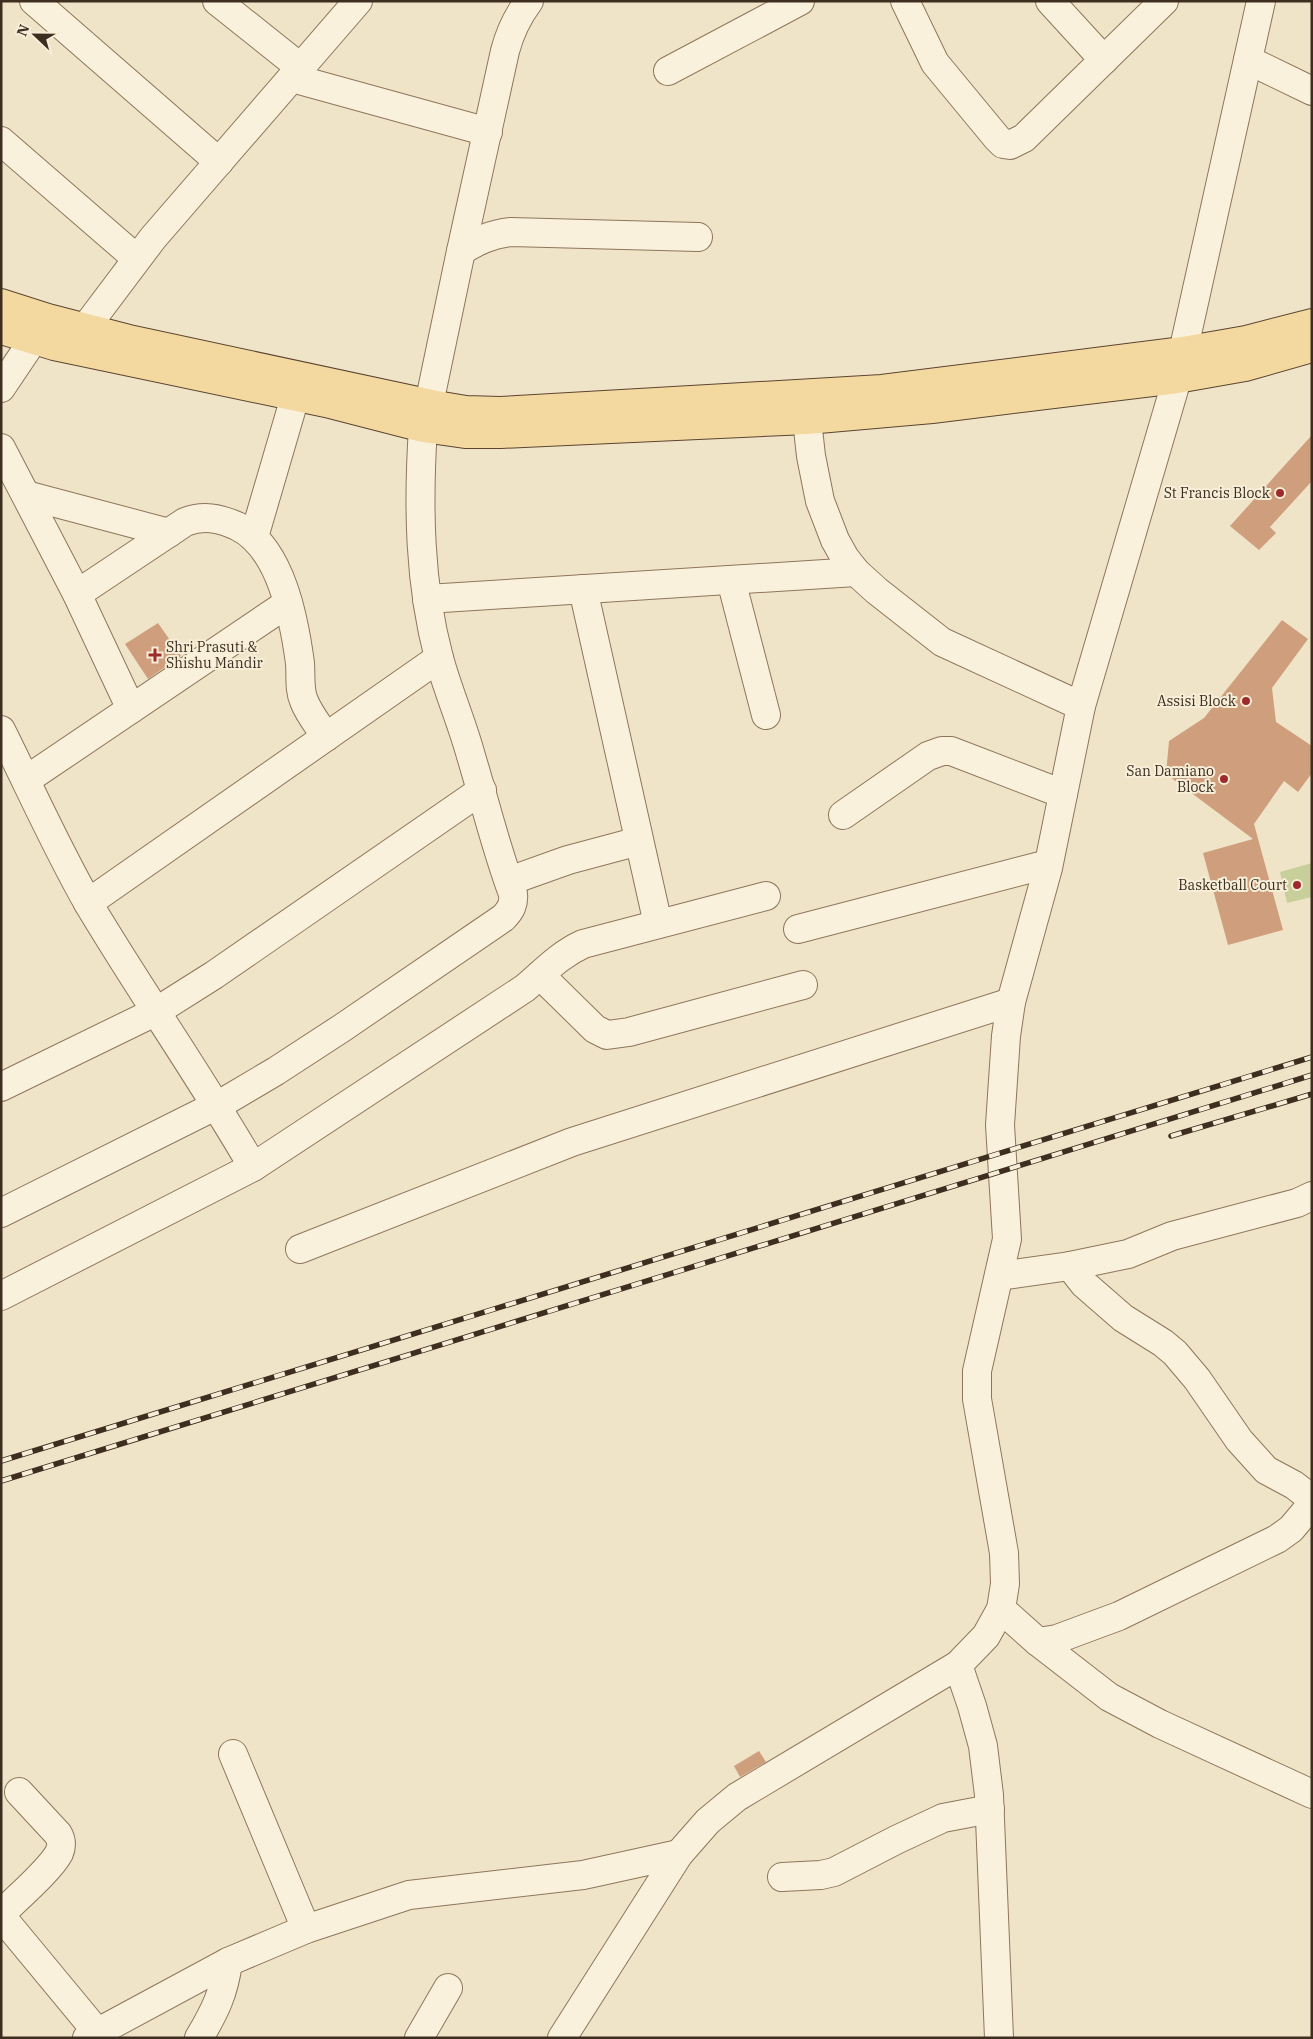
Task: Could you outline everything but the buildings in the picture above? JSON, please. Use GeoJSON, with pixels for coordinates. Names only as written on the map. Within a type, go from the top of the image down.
{"type":"FeatureCollection","features":[{"type":"Feature","properties":{"kind":"main road"},"geometry":{"type":"LineString","coordinates":[[1,303],[41,328],[295,397],[426,416],[466,410],[500,412],[882,389],[1183,351],[1246,340],[1312,323]]}},
{"type":"Feature","properties":{"kind":"main road"},"geometry":{"type":"LineString","coordinates":[[1,330],[41,328]]}},
{"type":"Feature","properties":{"kind":"main road"},"geometry":{"type":"LineString","coordinates":[[79,339],[133,340],[426,416],[465,434],[807,420],[932,409],[1177,379],[1245,367],[1312,348]]}},
{"type":"Feature","properties":{"kind":"street"},"geometry":{"type":"LineString","coordinates":[[34,1],[219,162]]}},
{"type":"Feature","properties":{"kind":"street"},"geometry":{"type":"LineString","coordinates":[[217,1],[296,73],[488,132]]}},
{"type":"Feature","properties":{"kind":"street"},"geometry":{"type":"LineString","coordinates":[[79,339],[136,258],[358,1]]}},
{"type":"Feature","properties":{"kind":"street"},"geometry":{"type":"LineString","coordinates":[[1,1213],[218,1106],[293,1060],[503,918],[510,911],[514,900],[509,881],[439,658],[427,599],[421,545],[420,468],[426,416],[460,251],[511,30],[519,13],[529,1]]}},
{"type":"Feature","properties":{"kind":"street"},"geometry":{"type":"LineString","coordinates":[[668,71],[800,1]]}},
{"type":"Feature","properties":{"kind":"street"},"geometry":{"type":"LineString","coordinates":[[905,1],[935,63],[1003,144],[1010,146],[1024,138],[1164,1]]}},
{"type":"Feature","properties":{"kind":"street"},"geometry":{"type":"LineString","coordinates":[[1050,1],[1104,60]]}},
{"type":"Feature","properties":{"kind":"street"},"geometry":{"type":"LineString","coordinates":[[562,2038],[679,1854],[708,1821],[736,1797],[958,1665],[986,1636],[1001,1609],[1005,1584],[1004,1553],[977,1399],[977,1371],[1007,1239],[1000,1126],[1011,1002],[1048,864],[1081,706],[1177,379],[1261,1]]}},
{"type":"Feature","properties":{"kind":"street"},"geometry":{"type":"LineString","coordinates":[[1248,60],[1312,91]]}},
{"type":"Feature","properties":{"kind":"street"},"geometry":{"type":"LineString","coordinates":[[1,141],[136,258]]}},
{"type":"Feature","properties":{"kind":"street"},"geometry":{"type":"LineString","coordinates":[[460,251],[479,240],[495,234],[511,232],[698,237]]}},
{"type":"Feature","properties":{"kind":"street"},"geometry":{"type":"LineString","coordinates":[[1,388],[41,328]]}},
{"type":"Feature","properties":{"kind":"street"},"geometry":{"type":"LineString","coordinates":[[254,537],[295,397]]}},
{"type":"Feature","properties":{"kind":"street"},"geometry":{"type":"LineString","coordinates":[[807,420],[811,456],[824,513],[838,546],[856,572],[942,642],[1081,706]]}},
{"type":"Feature","properties":{"kind":"street"},"geometry":{"type":"LineString","coordinates":[[1,448],[78,594],[132,709]]}},
{"type":"Feature","properties":{"kind":"street"},"geometry":{"type":"LineString","coordinates":[[26,495],[169,533]]}},
{"type":"Feature","properties":{"kind":"street"},"geometry":{"type":"LineString","coordinates":[[78,594],[185,522],[204,517],[229,523],[254,537],[262,546],[278,573],[288,603],[298,654],[304,702],[326,737]]}},
{"type":"Feature","properties":{"kind":"street"},"geometry":{"type":"LineString","coordinates":[[427,599],[856,572]]}},
{"type":"Feature","properties":{"kind":"street"},"geometry":{"type":"LineString","coordinates":[[731,580],[766,715]]}},
{"type":"Feature","properties":{"kind":"street"},"geometry":{"type":"LineString","coordinates":[[582,589],[658,924]]}},
{"type":"Feature","properties":{"kind":"street"},"geometry":{"type":"LineString","coordinates":[[26,780],[288,603]]}},
{"type":"Feature","properties":{"kind":"street"},"geometry":{"type":"LineString","coordinates":[[88,903],[439,658]]}},
{"type":"Feature","properties":{"kind":"street"},"geometry":{"type":"LineString","coordinates":[[1,730],[44,819],[88,903],[218,1106],[253,1167]]}},
{"type":"Feature","properties":{"kind":"street"},"geometry":{"type":"LineString","coordinates":[[843,815],[928,756],[942,751],[960,754],[1063,794]]}},
{"type":"Feature","properties":{"kind":"street"},"geometry":{"type":"LineString","coordinates":[[1,1087],[157,1012],[214,975],[482,790]]}},
{"type":"Feature","properties":{"kind":"street"},"geometry":{"type":"LineString","coordinates":[[509,881],[568,860],[639,841]]}},
{"type":"Feature","properties":{"kind":"street"},"geometry":{"type":"LineString","coordinates":[[798,929],[1048,864]]}},
{"type":"Feature","properties":{"kind":"street"},"geometry":{"type":"LineString","coordinates":[[1,1296],[253,1167],[525,988],[559,957],[583,944],[766,896]]}},
{"type":"Feature","properties":{"kind":"street"},"geometry":{"type":"LineString","coordinates":[[540,975],[589,1024],[607,1034],[629,1032],[803,985]]}},
{"type":"Feature","properties":{"kind":"street"},"geometry":{"type":"LineString","coordinates":[[300,1249],[572,1142],[1011,1002]]}},
{"type":"Feature","properties":{"kind":"street"},"geometry":{"type":"LineString","coordinates":[[999,1276],[1070,1266],[1128,1254],[1172,1236],[1297,1203],[1312,1196]]}},
{"type":"Feature","properties":{"kind":"street"},"geometry":{"type":"LineString","coordinates":[[1038,1642],[1058,1638],[1119,1616],[1277,1539],[1308,1513],[1294,1485],[1266,1470],[1239,1440],[1196,1379],[1175,1353],[1163,1343],[1123,1318],[1084,1284],[1070,1266]]}},
{"type":"Feature","properties":{"kind":"street"},"geometry":{"type":"LineString","coordinates":[[1001,1609],[1038,1642],[1109,1697],[1160,1724],[1312,1794]]}},
{"type":"Feature","properties":{"kind":"street"},"geometry":{"type":"LineString","coordinates":[[958,1665],[983,1746],[990,1809],[999,2038]]}},
{"type":"Feature","properties":{"kind":"street"},"geometry":{"type":"LineString","coordinates":[[233,1754],[306,1929]]}},
{"type":"Feature","properties":{"kind":"street"},"geometry":{"type":"LineString","coordinates":[[19,1792],[58,1834],[61,1846],[54,1860],[1,1915],[92,2035],[228,1962],[306,1929],[409,1895],[583,1875],[679,1854]]}},
{"type":"Feature","properties":{"kind":"street"},"geometry":{"type":"LineString","coordinates":[[782,1877],[821,1875],[834,1872],[943,1818],[990,1809]]}},
{"type":"Feature","properties":{"kind":"street"},"geometry":{"type":"LineString","coordinates":[[199,2038],[225,1985],[228,1962]]}},
{"type":"Feature","properties":{"kind":"street"},"geometry":{"type":"LineString","coordinates":[[419,2038],[448,1988]]}},
{"type":"Feature","properties":{"kind":"green space","name":"Basketball Court"},"geometry":{"type":"Polygon","coordinates":[[[1312,863],[1312,897],[1287,903],[1280,872],[1312,863]]]}},
{"type":"Feature","properties":{"kind":"railway"},"geometry":{"type":"LineString","coordinates":[[1,1461],[1312,1057]]}},
{"type":"Feature","properties":{"kind":"railway"},"geometry":{"type":"LineString","coordinates":[[1,1481],[1312,1075]]}},
{"type":"Feature","properties":{"kind":"railway"},"geometry":{"type":"LineString","coordinates":[[1171,1136],[1312,1094]]}},
{"type":"Feature","properties":{"kind":"place","name":"St Francis Block"},"geometry":{"type":"Point","coordinates":[1280,493]}},
{"type":"Feature","properties":{"kind":"place","name":"Shri Prasuti & Shishu Mandir"},"geometry":{"type":"Point","coordinates":[155,655]}},
{"type":"Feature","properties":{"kind":"place","name":"Assisi Block"},"geometry":{"type":"Point","coordinates":[1246,701]}},
{"type":"Feature","properties":{"kind":"place","name":"San Damiano Block"},"geometry":{"type":"Point","coordinates":[1224,779]}},
{"type":"Feature","properties":{"kind":"place","name":"Basketball Court"},"geometry":{"type":"Point","coordinates":[1297,885]}}]}
